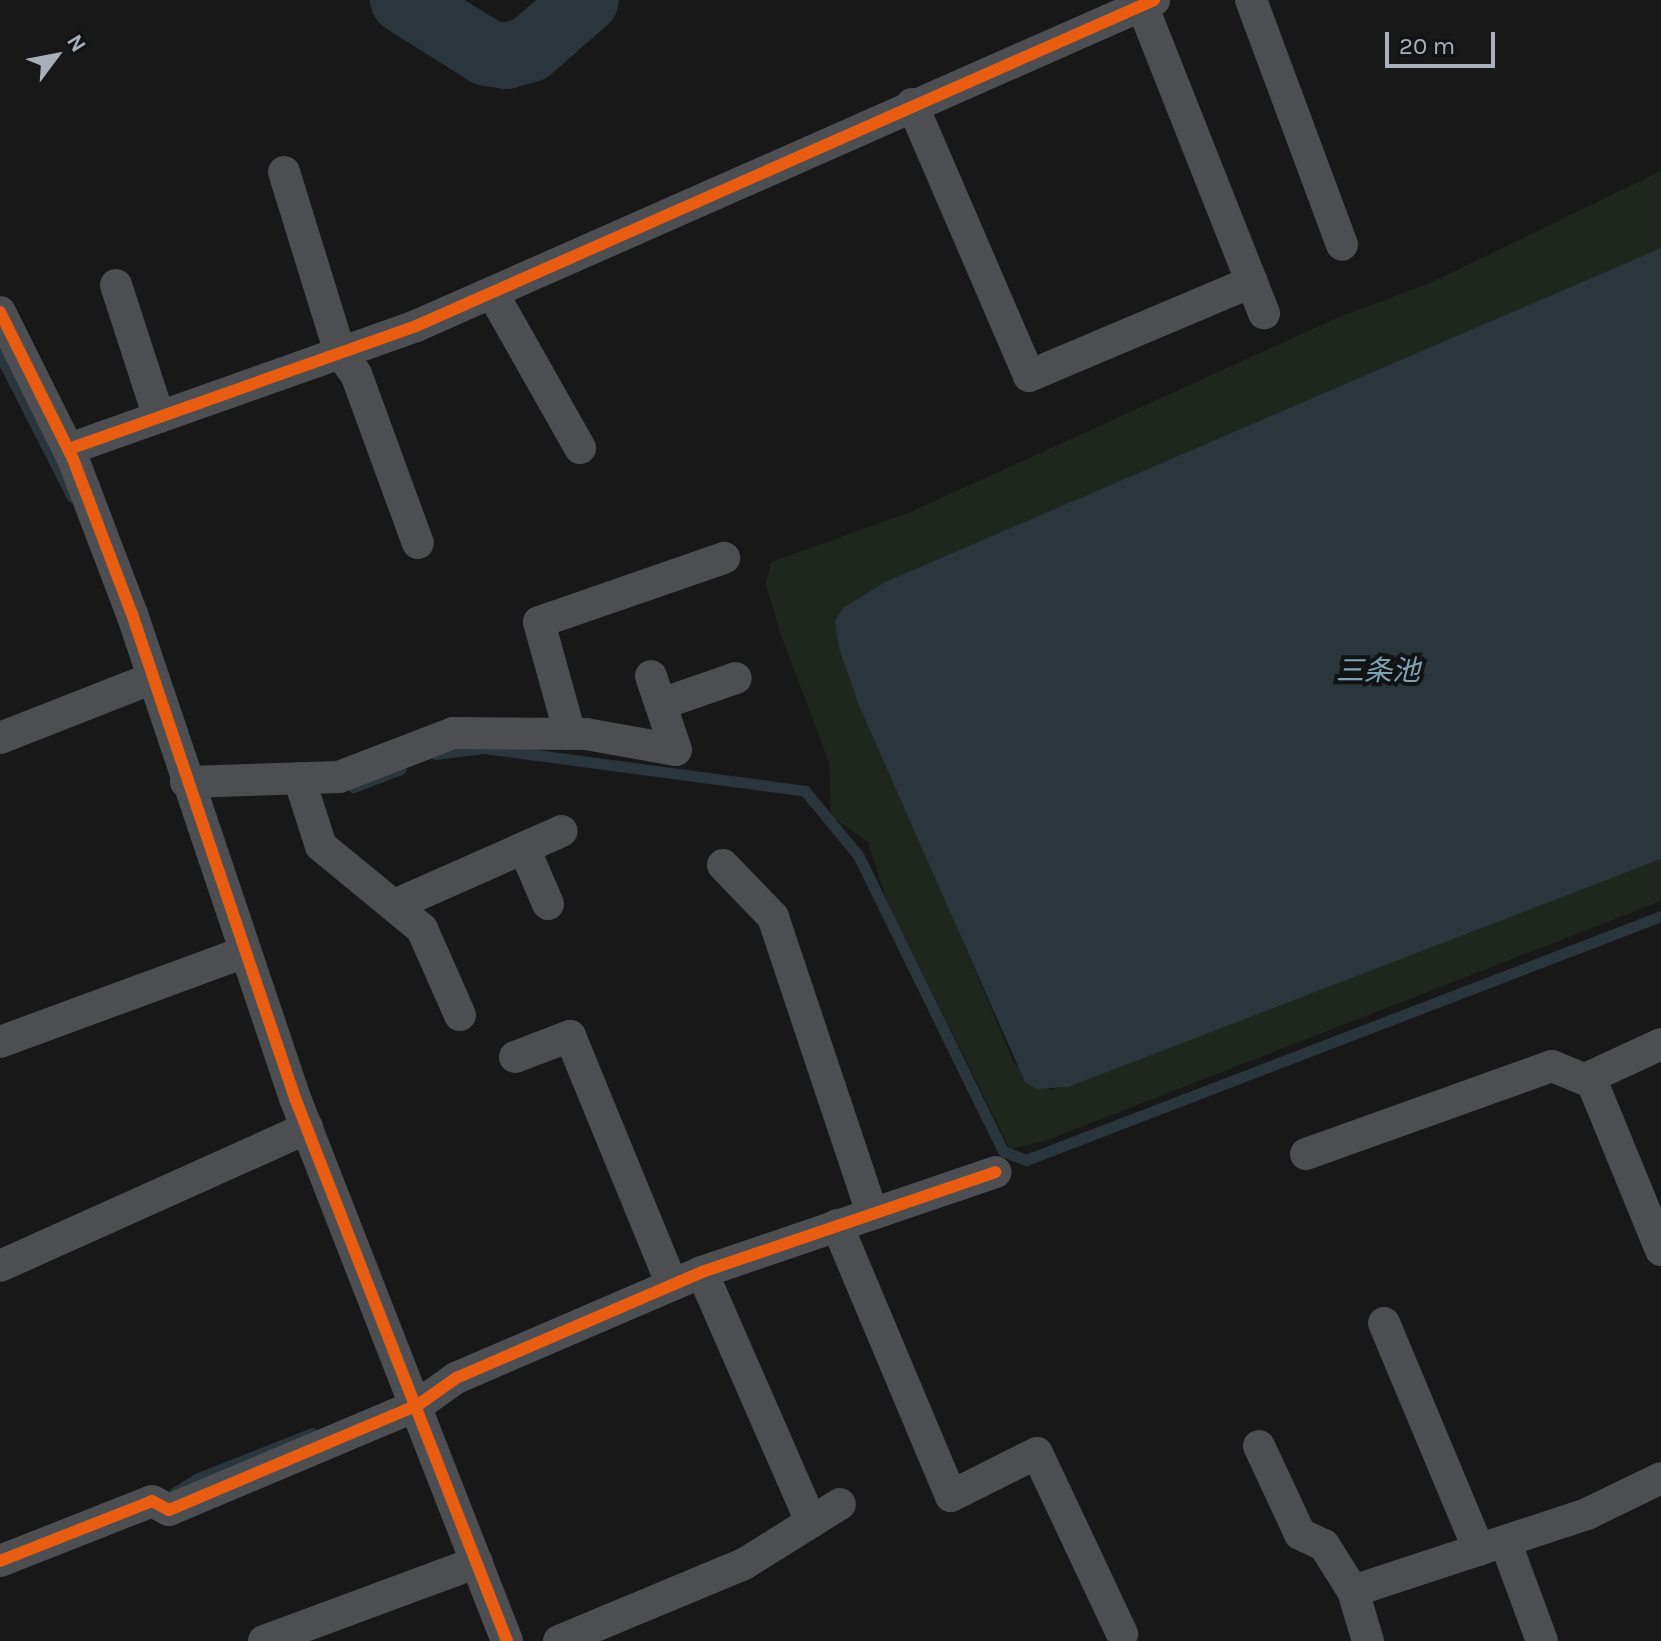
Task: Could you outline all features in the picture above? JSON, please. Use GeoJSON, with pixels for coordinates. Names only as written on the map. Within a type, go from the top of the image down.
{"type":"FeatureCollection","features":[{"type":"Feature","properties":{"kind":"street"},"geometry":{"type":"LineString","coordinates":[[1251,0],[1342,245]]}},
{"type":"Feature","properties":{"kind":"street"},"geometry":{"type":"LineString","coordinates":[[69,449],[340,353],[493,294],[1145,1],[1264,313]]}},
{"type":"Feature","properties":{"kind":"street"},"geometry":{"type":"LineString","coordinates":[[912,104],[1029,376],[1252,282]]}},
{"type":"Feature","properties":{"kind":"street"},"geometry":{"type":"LineString","coordinates":[[284,172],[340,353],[356,374],[418,543]]}},
{"type":"Feature","properties":{"kind":"street"},"geometry":{"type":"LineString","coordinates":[[116,285],[159,417]]}},
{"type":"Feature","properties":{"kind":"street"},"geometry":{"type":"LineString","coordinates":[[493,294],[580,448]]}},
{"type":"Feature","properties":{"kind":"street"},"geometry":{"type":"LineString","coordinates":[[0,312],[69,449],[143,682],[186,782],[307,1128],[418,1405],[507,1641]]}},
{"type":"Feature","properties":{"kind":"street"},"geometry":{"type":"LineString","coordinates":[[570,734],[539,622],[724,558]]}},
{"type":"Feature","properties":{"kind":"street"},"geometry":{"type":"LineString","coordinates":[[186,782],[302,787],[339,777],[453,733],[570,734],[676,750],[656,690],[736,678]]}},
{"type":"Feature","properties":{"kind":"street"},"geometry":{"type":"LineString","coordinates":[[0,738],[143,682]]}},
{"type":"Feature","properties":{"kind":"street"},"geometry":{"type":"LineString","coordinates":[[302,787],[321,846],[358,880],[397,904],[422,929],[460,1015]]}},
{"type":"Feature","properties":{"kind":"street"},"geometry":{"type":"LineString","coordinates":[[397,904],[562,831]]}},
{"type":"Feature","properties":{"kind":"street"},"geometry":{"type":"LineString","coordinates":[[524,848],[548,904]]}},
{"type":"Feature","properties":{"kind":"street"},"geometry":{"type":"LineString","coordinates":[[723,865],[773,917],[872,1213]]}},
{"type":"Feature","properties":{"kind":"street"},"geometry":{"type":"LineString","coordinates":[[0,1042],[244,952]]}},
{"type":"Feature","properties":{"kind":"street"},"geometry":{"type":"LineString","coordinates":[[515,1057],[570,1036],[672,1285]]}},
{"type":"Feature","properties":{"kind":"street"},"geometry":{"type":"LineString","coordinates":[[1661,1044],[1590,1077],[1661,1250]]}},
{"type":"Feature","properties":{"kind":"street"},"geometry":{"type":"LineString","coordinates":[[1306,1154],[1552,1066],[1593,1083]]}},
{"type":"Feature","properties":{"kind":"street"},"geometry":{"type":"LineString","coordinates":[[0,1266],[307,1128]]}},
{"type":"Feature","properties":{"kind":"street"},"geometry":{"type":"LineString","coordinates":[[0,1561],[159,1505],[169,1510],[418,1405],[456,1378],[702,1272],[995,1172]]}},
{"type":"Feature","properties":{"kind":"street"},"geometry":{"type":"LineString","coordinates":[[837,1225],[951,1496],[1037,1453],[1122,1634]]}},
{"type":"Feature","properties":{"kind":"street"},"geometry":{"type":"LineString","coordinates":[[702,1272],[811,1522]]}},
{"type":"Feature","properties":{"kind":"street"},"geometry":{"type":"LineString","coordinates":[[1384,1323],[1542,1641]]}},
{"type":"Feature","properties":{"kind":"street"},"geometry":{"type":"LineString","coordinates":[[1259,1446],[1300,1534],[1324,1545],[1353,1591],[1368,1641]]}},
{"type":"Feature","properties":{"kind":"street"},"geometry":{"type":"LineString","coordinates":[[1353,1591],[1587,1514],[1661,1478]]}},
{"type":"Feature","properties":{"kind":"street"},"geometry":{"type":"LineString","coordinates":[[559,1641],[744,1564],[840,1504]]}},
{"type":"Feature","properties":{"kind":"street"},"geometry":{"type":"LineString","coordinates":[[264,1641],[477,1562]]}},
{"type":"Feature","properties":{"kind":"shaded area"},"geometry":{"type":"Polygon","coordinates":[[[1661,171],[1661,248],[885,582],[839,648],[1014,1063],[1052,1090],[1661,859],[1661,901],[1045,1141],[1010,1149],[887,901],[868,842],[831,816],[829,762],[781,635],[766,584],[771,562],[908,513],[1337,318],[1430,283],[1661,171]]]}},
{"type":"Feature","properties":{"kind":"water","name":"三条池"},"geometry":{"type":"Polygon","coordinates":[[[1661,248],[1661,859],[1068,1087],[1036,1089],[1025,1082],[858,703],[839,648],[835,621],[843,608],[885,582],[1661,248]]]}},
{"type":"Feature","properties":{"kind":"waterway"},"geometry":{"type":"LineString","coordinates":[[403,0],[487,53],[506,56],[530,49],[586,0]]}},
{"type":"Feature","properties":{"kind":"waterway"},"geometry":{"type":"LineString","coordinates":[[0,355],[72,497]]}},
{"type":"Feature","properties":{"kind":"waterway"},"geometry":{"type":"LineString","coordinates":[[435,754],[484,748],[805,791],[858,855],[1003,1151],[1026,1160],[1661,916]]}},
{"type":"Feature","properties":{"kind":"waterway"},"geometry":{"type":"LineString","coordinates":[[353,787],[401,769]]}},
{"type":"Feature","properties":{"kind":"waterway"},"geometry":{"type":"LineString","coordinates":[[174,1493],[198,1478],[312,1433]]}},
{"type":"Feature","properties":{"kind":"cycle path"},"geometry":{"type":"LineString","coordinates":[[69,449],[416,326],[1154,0]]}},
{"type":"Feature","properties":{"kind":"cycle path"},"geometry":{"type":"LineString","coordinates":[[0,312],[73,459],[132,614],[295,1098],[507,1641]]}},
{"type":"Feature","properties":{"kind":"cycle path"},"geometry":{"type":"LineString","coordinates":[[0,1561],[152,1501],[169,1510],[418,1405],[456,1378],[702,1272],[995,1172]]}}]}
